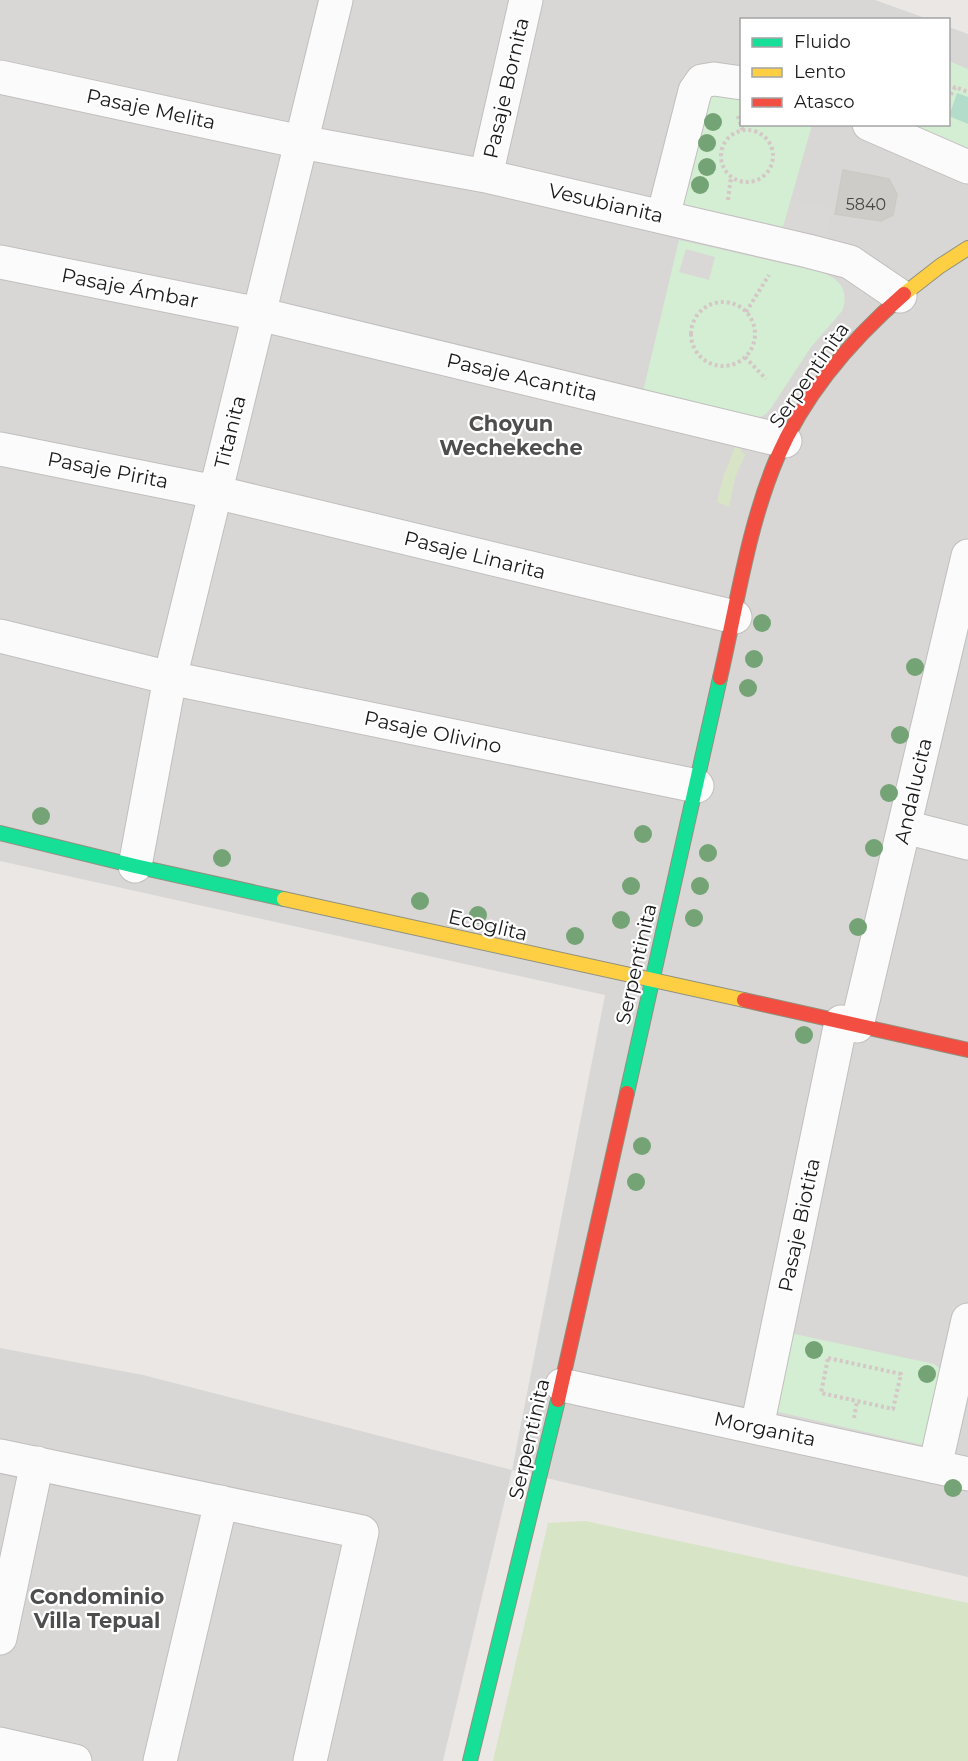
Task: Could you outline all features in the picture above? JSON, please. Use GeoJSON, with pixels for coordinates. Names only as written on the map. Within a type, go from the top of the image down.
{"type":"FeatureCollection","features":[{"type":"Feature","properties":{"kind":"street","name":"Titanita"},"geometry":{"type":"LineString","coordinates":[[135,866],[170,678],[336,0]]}},
{"type":"Feature","properties":{"kind":"street","name":"Pasaje Bornita"},"geometry":{"type":"LineString","coordinates":[[486,176],[526,0]]}},
{"type":"Feature","properties":{"kind":"street","name":"Pasaje Melita"},"geometry":{"type":"LineString","coordinates":[[0,76],[301,142]]}},
{"type":"Feature","properties":{"kind":"street"},"geometry":{"type":"LineString","coordinates":[[663,217],[695,91],[702,81],[714,79],[740,83]]}},
{"type":"Feature","properties":{"kind":"street"},"geometry":{"type":"LineString","coordinates":[[874,126],[968,167]]}},
{"type":"Feature","properties":{"kind":"street","name":"Vesubianita"},"geometry":{"type":"LineString","coordinates":[[301,142],[486,176],[850,262],[900,297]]}},
{"type":"Feature","properties":{"kind":"street","name":"Serpentinita"},"geometry":{"type":"LineString","coordinates":[[470,1761],[562,1385],[758,511],[785,441],[835,366],[860,335],[900,297],[968,248]]}},
{"type":"Feature","properties":{"kind":"street","name":"Pasaje Ámbar"},"geometry":{"type":"LineString","coordinates":[[0,262],[259,314]]}},
{"type":"Feature","properties":{"kind":"street","name":"Pasaje Acantita"},"geometry":{"type":"LineString","coordinates":[[259,314],[785,441]]}},
{"type":"Feature","properties":{"kind":"street","name":"Pasaje Pirita"},"geometry":{"type":"LineString","coordinates":[[0,448],[215,492]]}},
{"type":"Feature","properties":{"kind":"street","name":"Pasaje Linarita"},"geometry":{"type":"LineString","coordinates":[[215,492],[735,616]]}},
{"type":"Feature","properties":{"kind":"street","name":"Andalucita"},"geometry":{"type":"LineString","coordinates":[[849,1024],[956,658],[968,556]]}},
{"type":"Feature","properties":{"kind":"street","name":"Pasaje Olivino"},"geometry":{"type":"LineString","coordinates":[[0,636],[170,678],[697,786]]}},
{"type":"Feature","properties":{"kind":"street"},"geometry":{"type":"LineString","coordinates":[[905,828],[968,843]]}},
{"type":"Feature","properties":{"kind":"street","name":"Ecoglita"},"geometry":{"type":"LineString","coordinates":[[0,833],[135,866],[968,1050]]}},
{"type":"Feature","properties":{"kind":"street","name":"Pasaje Biotita"},"geometry":{"type":"LineString","coordinates":[[757,1427],[849,1024]]}},
{"type":"Feature","properties":{"kind":"street"},"geometry":{"type":"LineString","coordinates":[[935,1467],[968,1320]]}},
{"type":"Feature","properties":{"kind":"street","name":"Morganita"},"geometry":{"type":"LineString","coordinates":[[562,1385],[968,1474]]}},
{"type":"Feature","properties":{"kind":"street"},"geometry":{"type":"LineString","coordinates":[[0,1456],[362,1532],[310,1761]]}},
{"type":"Feature","properties":{"kind":"street"},"geometry":{"type":"LineString","coordinates":[[0,1638],[37,1463]]}},
{"type":"Feature","properties":{"kind":"street"},"geometry":{"type":"LineString","coordinates":[[160,1761],[221,1502]]}},
{"type":"Feature","properties":{"kind":"street"},"geometry":{"type":"LineString","coordinates":[[0,1744],[75,1761]]}},
{"type":"Feature","properties":{"kind":"path"},"geometry":{"type":"LineString","coordinates":[[950,96],[955,87],[968,92]]}},
{"type":"Feature","properties":{"kind":"path"},"geometry":{"type":"LineString","coordinates":[[751,131],[766,139],[773,154],[768,171],[763,177],[746,182],[738,181],[725,171],[721,163],[721,154],[728,139],[734,133],[751,131]]}},
{"type":"Feature","properties":{"kind":"path"},"geometry":{"type":"LineString","coordinates":[[746,312],[787,246]]}},
{"type":"Feature","properties":{"kind":"path"},"geometry":{"type":"LineString","coordinates":[[726,303],[746,312],[753,325],[755,339],[745,357],[732,365],[717,365],[703,359],[694,348],[691,333],[699,313],[712,305],[726,303]]}},
{"type":"Feature","properties":{"kind":"path"},"geometry":{"type":"LineString","coordinates":[[745,357],[766,380]]}},
{"type":"Feature","properties":{"kind":"path"},"geometry":{"type":"LineString","coordinates":[[828,1358],[901,1374],[893,1409],[821,1393],[828,1358]]}},
{"type":"Feature","properties":{"kind":"shaded area"},"geometry":{"type":"Polygon","coordinates":[[[0,0],[875,0],[925,18],[740,18],[740,126],[950,126],[950,27],[968,34],[968,1577],[512,1470],[605,995],[0,861],[0,0]]]}},
{"type":"Feature","properties":{"kind":"shaded area"},"geometry":{"type":"Polygon","coordinates":[[[792,200],[832,209],[826,237],[783,227],[792,200]]]}},
{"type":"Feature","properties":{"kind":"shaded area"},"geometry":{"type":"Polygon","coordinates":[[[686,249],[715,257],[709,280],[679,272],[686,249]]]}},
{"type":"Feature","properties":{"kind":"shaded area"},"geometry":{"type":"Polygon","coordinates":[[[0,1348],[143,1375],[512,1470],[443,1761],[0,1761],[0,1348]]]}},
{"type":"Feature","properties":{"kind":"green space"},"geometry":{"type":"Polygon","coordinates":[[[950,61],[968,69],[968,157],[909,126],[950,126],[950,61]]]}},
{"type":"Feature","properties":{"kind":"green space"},"geometry":{"type":"Polygon","coordinates":[[[740,91],[740,126],[812,126],[783,227],[680,203],[706,96],[740,91]]]}},
{"type":"Feature","properties":{"kind":"green space"},"geometry":{"type":"Polygon","coordinates":[[[957,93],[968,97],[968,124],[950,116],[957,93]]]}},
{"type":"Feature","properties":{"kind":"green space"},"geometry":{"type":"Polygon","coordinates":[[[679,240],[820,272],[837,281],[844,291],[842,311],[811,347],[771,408],[758,418],[642,396],[679,240]]]}},
{"type":"Feature","properties":{"kind":"green space"},"geometry":{"type":"Polygon","coordinates":[[[736,445],[745,455],[735,478],[729,507],[717,502],[723,477],[736,445]]]}},
{"type":"Feature","properties":{"kind":"green space"},"geometry":{"type":"Polygon","coordinates":[[[790,1333],[934,1364],[943,1371],[927,1446],[770,1410],[790,1333]]]}},
{"type":"Feature","properties":{"kind":"green space"},"geometry":{"type":"Polygon","coordinates":[[[585,1521],[968,1603],[968,1761],[493,1761],[548,1523],[585,1521]]]}},
{"type":"Feature","properties":{"kind":"building"},"geometry":{"type":"Polygon","coordinates":[[[843,170],[889,179],[897,194],[893,215],[881,221],[835,214],[843,170]]]}},
{"type":"Feature","properties":{"kind":"traffic: fast"},"geometry":{"type":"LineString","coordinates":[[627,1093],[720,678]]}},
{"type":"Feature","properties":{"kind":"traffic: fast"},"geometry":{"type":"LineString","coordinates":[[0,833],[284,899]]}},
{"type":"Feature","properties":{"kind":"traffic: fast"},"geometry":{"type":"LineString","coordinates":[[470,1761],[558,1400]]}},
{"type":"Feature","properties":{"kind":"traffic: slow"},"geometry":{"type":"LineString","coordinates":[[904,294],[968,248]]}},
{"type":"Feature","properties":{"kind":"traffic: slow"},"geometry":{"type":"LineString","coordinates":[[284,899],[744,1000]]}},
{"type":"Feature","properties":{"kind":"traffic: jam"},"geometry":{"type":"LineString","coordinates":[[720,678],[758,511],[788,434],[801,411],[832,368],[866,329],[904,294]]}},
{"type":"Feature","properties":{"kind":"traffic: jam"},"geometry":{"type":"LineString","coordinates":[[744,1000],[968,1050]]}},
{"type":"Feature","properties":{"kind":"traffic: jam"},"geometry":{"type":"LineString","coordinates":[[558,1400],[627,1093]]}},
{"type":"Feature","properties":{"kind":"district","name":"Choyun Wechekeche"},"geometry":{"type":"Point","coordinates":[511,436]}},
{"type":"Feature","properties":{"kind":"district","name":"Condominio Villa Tepual"},"geometry":{"type":"Point","coordinates":[97,1609]}}]}
